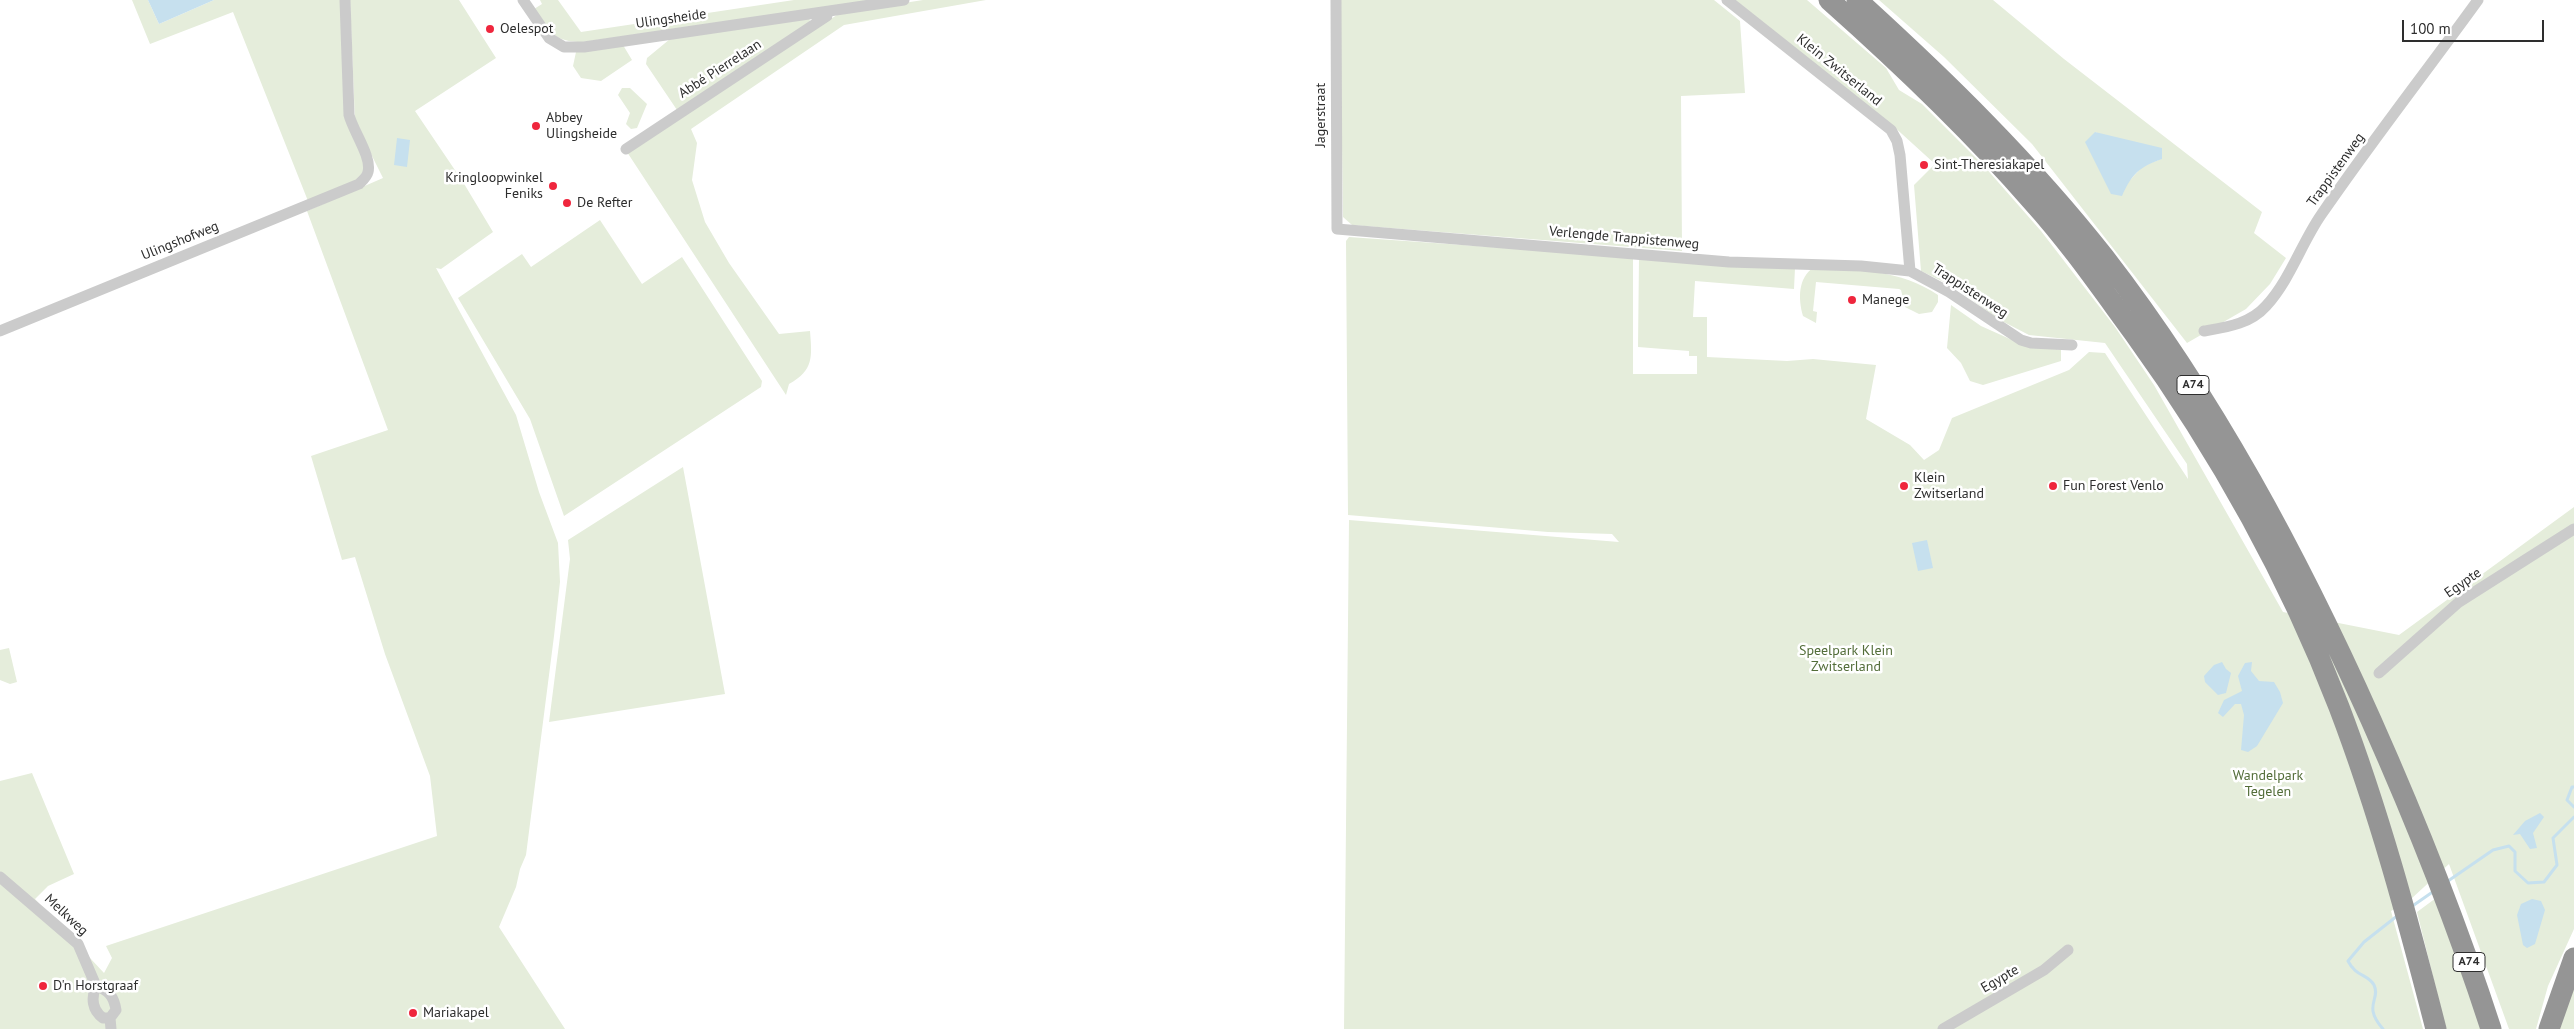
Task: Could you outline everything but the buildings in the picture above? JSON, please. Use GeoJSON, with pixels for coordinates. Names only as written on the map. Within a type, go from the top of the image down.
{"type":"FeatureCollection","features":[{"type":"Feature","properties":{"kind":"highway","name":"A74"},"geometry":{"type":"LineString","coordinates":[[1829,0],[1923,85],[2034,203],[2092,274],[2164,374],[2245,507],[2298,612],[2338,705],[2370,792],[2396,876],[2436,1029]]}},
{"type":"Feature","properties":{"kind":"highway","name":"A74"},"geometry":{"type":"LineString","coordinates":[[1857,0],[1928,64],[1972,108],[2055,198],[2104,257],[2178,361],[2238,458],[2323,616],[2424,843],[2445,896],[2491,1029]]}},
{"type":"Feature","properties":{"kind":"highway"},"geometry":{"type":"LineString","coordinates":[[2549,1029],[2574,958]]}},
{"type":"Feature","properties":{"kind":"street","name":"Ulingshofweg"},"geometry":{"type":"LineString","coordinates":[[0,331],[359,184],[368,174],[369,163],[352,127],[349,115],[345,0]]}},
{"type":"Feature","properties":{"kind":"street","name":"Ulingsheide"},"geometry":{"type":"LineString","coordinates":[[523,0],[549,38],[564,47],[584,47],[904,0]]}},
{"type":"Feature","properties":{"kind":"street","name":"Jagerstraat"},"geometry":{"type":"LineString","coordinates":[[1336,0],[1337,229]]}},
{"type":"Feature","properties":{"kind":"street","name":"Klein Zwitserland"},"geometry":{"type":"LineString","coordinates":[[1727,0],[1891,130],[1898,142],[1900,155],[1910,271]]}},
{"type":"Feature","properties":{"kind":"street","name":"Trappistenweg"},"geometry":{"type":"LineString","coordinates":[[2204,331],[2235,325],[2253,318],[2266,306],[2284,281],[2320,217],[2478,0]]}},
{"type":"Feature","properties":{"kind":"street","name":"Abbé Pierrelaan"},"geometry":{"type":"LineString","coordinates":[[626,149],[827,16],[827,12]]}},
{"type":"Feature","properties":{"kind":"street","name":"Verlengde Trappistenweg"},"geometry":{"type":"LineString","coordinates":[[1337,229],[1729,262],[1861,266],[1910,271]]}},
{"type":"Feature","properties":{"kind":"street","name":"Trappistenweg"},"geometry":{"type":"LineString","coordinates":[[1910,271],[1949,292],[2020,340],[2031,343],[2072,345]]}},
{"type":"Feature","properties":{"kind":"street","name":"Egypte"},"geometry":{"type":"LineString","coordinates":[[2379,673],[2459,602],[2574,529]]}},
{"type":"Feature","properties":{"kind":"street","name":"Melkweg"},"geometry":{"type":"LineString","coordinates":[[0,877],[78,944],[96,986],[93,993],[94,1007],[110,1023],[116,1010],[115,1003],[106,989],[96,986]]}},
{"type":"Feature","properties":{"kind":"street","name":"Egypte"},"geometry":{"type":"LineString","coordinates":[[1943,1029],[2037,975],[2068,950]]}},
{"type":"Feature","properties":{"kind":"green space"},"geometry":{"type":"Polygon","coordinates":[[[132,0],[148,0],[159,24],[214,0],[340,0],[346,112],[365,165],[362,173],[350,184],[308,201],[233,12],[150,44],[132,0]]]}},
{"type":"Feature","properties":{"kind":"green space"},"geometry":{"type":"Polygon","coordinates":[[[350,0],[459,0],[496,58],[415,111],[463,182],[493,232],[441,269],[436,268],[516,415],[539,492],[558,543],[560,582],[526,855],[520,869],[516,887],[499,927],[565,1029],[0,1029],[0,781],[32,773],[74,874],[48,886],[35,899],[104,973],[112,958],[106,946],[437,836],[430,776],[385,654],[355,557],[342,560],[311,456],[388,430],[307,211],[383,178],[355,122],[350,0]]]}},
{"type":"Feature","properties":{"kind":"green space"},"geometry":{"type":"Polygon","coordinates":[[[540,0],[558,0],[581,32],[794,0],[872,0],[573,42],[559,38],[548,30],[534,9],[542,4],[540,0]]]}},
{"type":"Feature","properties":{"kind":"green space"},"geometry":{"type":"Polygon","coordinates":[[[923,0],[986,0],[844,25],[691,129],[697,143],[692,180],[705,222],[729,263],[779,334],[810,331],[810,362],[803,373],[789,384],[786,395],[627,152],[840,13],[923,0]]]}},
{"type":"Feature","properties":{"kind":"green space"},"geometry":{"type":"Polygon","coordinates":[[[1340,0],[1714,0],[1740,21],[1745,93],[1681,96],[1682,251],[1352,225],[1343,217],[1340,0]]]}},
{"type":"Feature","properties":{"kind":"green space"},"geometry":{"type":"Polygon","coordinates":[[[1735,0],[1807,0],[1886,68],[1899,90],[1922,104],[1984,166],[2041,231],[2115,327],[2154,385],[2283,612],[2399,635],[2574,507],[2574,929],[2548,986],[2536,1029],[2509,1029],[2449,864],[2411,899],[2391,911],[2423,1029],[1344,1029],[1349,520],[1619,542],[1612,534],[1548,532],[1348,515],[1346,241],[1349,237],[1633,257],[1633,374],[1697,374],[1697,356],[1689,356],[1689,351],[1638,347],[1639,257],[1795,268],[1794,289],[1695,281],[1693,317],[1707,317],[1707,357],[1787,361],[1813,359],[1876,365],[1866,419],[1910,445],[1924,460],[1939,450],[1952,418],[2069,370],[2089,352],[2105,353],[2188,479],[2187,464],[2105,343],[2029,335],[2000,320],[1952,286],[1921,271],[1914,185],[1935,164],[1891,124],[1735,0]]]}},
{"type":"Feature","properties":{"kind":"green space"},"geometry":{"type":"Polygon","coordinates":[[[1879,0],[1993,0],[2064,59],[2262,212],[2254,233],[2286,258],[2270,284],[2246,309],[2187,343],[2032,144],[1944,57],[1879,0]],[[2095,132],[2129,181],[2143,166],[2161,159],[2095,132]]]}},
{"type":"Feature","properties":{"kind":"green space"},"geometry":{"type":"Polygon","coordinates":[[[809,18],[811,24],[677,110],[646,64],[647,58],[670,39],[809,18]]]}},
{"type":"Feature","properties":{"kind":"green space"},"geometry":{"type":"Polygon","coordinates":[[[623,45],[632,60],[601,81],[581,78],[573,66],[576,52],[623,45]]]}},
{"type":"Feature","properties":{"kind":"green space"},"geometry":{"type":"Polygon","coordinates":[[[622,88],[630,88],[647,104],[637,128],[631,129],[626,124],[630,113],[618,95],[622,88]]]}},
{"type":"Feature","properties":{"kind":"green space"},"geometry":{"type":"Polygon","coordinates":[[[600,220],[642,284],[682,257],[762,381],[761,387],[564,516],[530,419],[458,298],[522,254],[531,267],[600,220]]]}},
{"type":"Feature","properties":{"kind":"green space"},"geometry":{"type":"Polygon","coordinates":[[[1814,267],[1878,272],[1909,280],[1938,295],[1938,302],[1932,312],[1919,314],[1905,307],[1901,290],[1899,289],[1816,282],[1813,311],[1817,312],[1816,323],[1803,316],[1800,302],[1802,283],[1814,267]]]}},
{"type":"Feature","properties":{"kind":"green space"},"geometry":{"type":"Polygon","coordinates":[[[1951,305],[1981,326],[2010,339],[2061,350],[2061,361],[1983,385],[1970,381],[1961,363],[1947,348],[1951,305]]]}},
{"type":"Feature","properties":{"kind":"green space"},"geometry":{"type":"Polygon","coordinates":[[[683,467],[725,694],[549,722],[570,559],[568,540],[683,467]]]}},
{"type":"Feature","properties":{"kind":"green space"},"geometry":{"type":"Polygon","coordinates":[[[9,648],[17,682],[10,684],[0,680],[0,650],[9,648]]]}},
{"type":"Feature","properties":{"kind":"green space"},"geometry":{"type":"Polygon","coordinates":[[[2436,898],[2485,1029],[2446,1029],[2417,912],[2436,898]]]}},
{"type":"Feature","properties":{"kind":"green space"},"geometry":{"type":"Polygon","coordinates":[[[2574,972],[2574,1029],[2557,1029],[2574,972]]]}},
{"type":"Feature","properties":{"kind":"water"},"geometry":{"type":"Polygon","coordinates":[[[148,0],[214,0],[159,24],[148,0]]]}},
{"type":"Feature","properties":{"kind":"water"},"geometry":{"type":"Polygon","coordinates":[[[2095,132],[2162,148],[2162,159],[2147,165],[2137,172],[2122,196],[2111,194],[2085,142],[2095,132]]]}},
{"type":"Feature","properties":{"kind":"water"},"geometry":{"type":"Polygon","coordinates":[[[397,138],[410,140],[407,167],[394,165],[397,138]]]}},
{"type":"Feature","properties":{"kind":"water"},"geometry":{"type":"Polygon","coordinates":[[[1927,540],[1933,568],[1918,571],[1912,543],[1927,540]]]}},
{"type":"Feature","properties":{"kind":"water"},"geometry":{"type":"Polygon","coordinates":[[[2222,662],[2231,673],[2226,693],[2218,695],[2205,682],[2204,676],[2214,665],[2222,662]]]}},
{"type":"Feature","properties":{"kind":"water"},"geometry":{"type":"Polygon","coordinates":[[[2252,662],[2251,671],[2259,681],[2274,682],[2280,692],[2283,703],[2257,746],[2248,752],[2241,750],[2244,715],[2241,704],[2235,704],[2223,717],[2218,713],[2224,700],[2242,691],[2238,676],[2245,663],[2252,662]]]}},
{"type":"Feature","properties":{"kind":"water"},"geometry":{"type":"Polygon","coordinates":[[[2540,813],[2544,817],[2533,833],[2537,848],[2530,849],[2520,834],[2513,835],[2525,821],[2540,813]]]}},
{"type":"Feature","properties":{"kind":"water"},"geometry":{"type":"Polygon","coordinates":[[[2532,899],[2541,901],[2545,910],[2535,944],[2527,948],[2523,945],[2517,915],[2521,904],[2532,899]]]}},
{"type":"Feature","properties":{"kind":"waterway"},"geometry":{"type":"LineString","coordinates":[[2574,787],[2572,787],[2567,800],[2574,807]]}},
{"type":"Feature","properties":{"kind":"waterway"},"geometry":{"type":"LineString","coordinates":[[2448,881],[2493,850],[2509,846],[2515,852],[2515,871],[2528,883],[2544,882],[2557,865],[2553,838],[2574,817]]}},
{"type":"Feature","properties":{"kind":"waterway"},"geometry":{"type":"LineString","coordinates":[[2411,907],[2434,891]]}},
{"type":"Feature","properties":{"kind":"waterway"},"geometry":{"type":"LineString","coordinates":[[2383,1029],[2374,1014],[2373,1004],[2376,990],[2374,985],[2369,979],[2358,973],[2348,961],[2364,942],[2397,916]]}},
{"type":"Feature","properties":{"kind":"place","name":"Oelespot"},"geometry":{"type":"Point","coordinates":[490,29]}},
{"type":"Feature","properties":{"kind":"place","name":"Abbey Ulingsheide"},"geometry":{"type":"Point","coordinates":[536,126]}},
{"type":"Feature","properties":{"kind":"place","name":"Sint-Theresiakapel"},"geometry":{"type":"Point","coordinates":[1924,165]}},
{"type":"Feature","properties":{"kind":"place","name":"Kringloopwinkel Feniks"},"geometry":{"type":"Point","coordinates":[553,186]}},
{"type":"Feature","properties":{"kind":"place","name":"De Refter"},"geometry":{"type":"Point","coordinates":[567,203]}},
{"type":"Feature","properties":{"kind":"place","name":"Manege"},"geometry":{"type":"Point","coordinates":[1852,300]}},
{"type":"Feature","properties":{"kind":"place","name":"Klein Zwitserland"},"geometry":{"type":"Point","coordinates":[1904,486]}},
{"type":"Feature","properties":{"kind":"place","name":"Fun Forest Venlo"},"geometry":{"type":"Point","coordinates":[2053,486]}},
{"type":"Feature","properties":{"kind":"place","name":"D'n Horstgraaf"},"geometry":{"type":"Point","coordinates":[43,986]}},
{"type":"Feature","properties":{"kind":"place","name":"Mariakapel"},"geometry":{"type":"Point","coordinates":[413,1013]}},
{"type":"Feature","properties":{"kind":"park label","name":"Speelpark Klein Zwitserland"},"geometry":{"type":"Point","coordinates":[1846,660]}},
{"type":"Feature","properties":{"kind":"park label","name":"Wandelpark Tegelen"},"geometry":{"type":"Point","coordinates":[2268,784]}}]}
